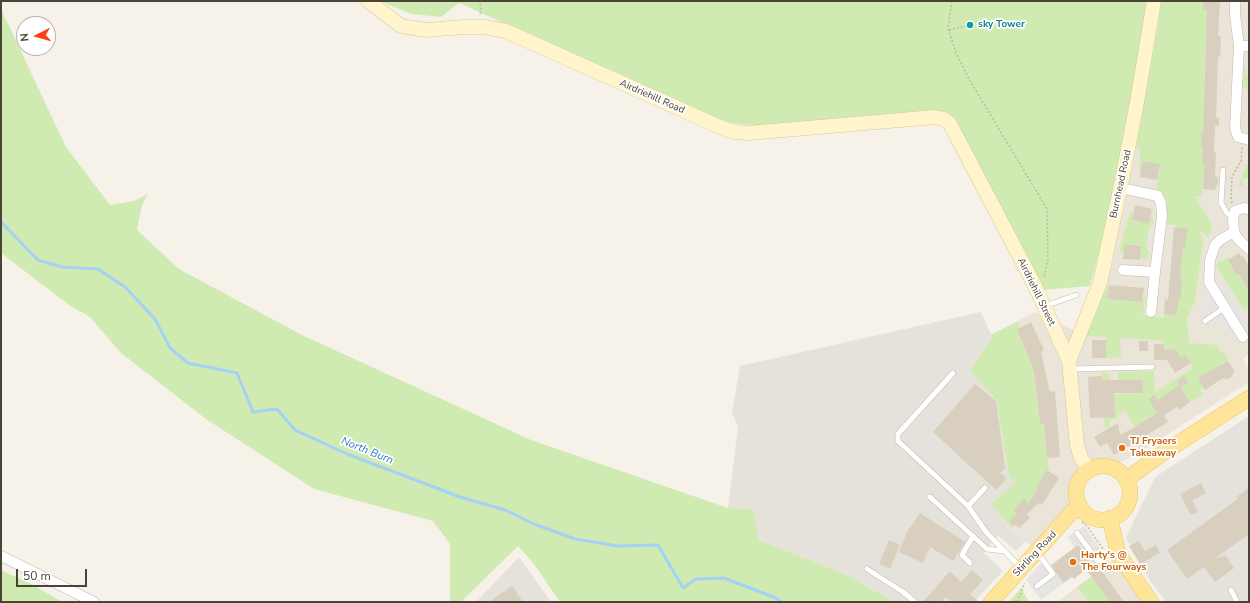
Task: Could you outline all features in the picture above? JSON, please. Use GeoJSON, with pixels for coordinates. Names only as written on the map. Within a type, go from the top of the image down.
{"type":"FeatureCollection","features":[{"type":"Feature","properties":{"kind":"main road"},"geometry":{"type":"LineString","coordinates":[[1127,479],[1160,455],[1249,398]]}},
{"type":"Feature","properties":{"kind":"main road"},"geometry":{"type":"LineString","coordinates":[[1105,466],[1123,474],[1127,479],[1130,493],[1126,507],[1116,516],[1103,519],[1095,518],[1084,512],[1076,510],[1077,488],[1083,476],[1090,470],[1105,466]]}},
{"type":"Feature","properties":{"kind":"main road","name":"Stirling Road"},"geometry":{"type":"LineString","coordinates":[[991,602],[1076,510]]}},
{"type":"Feature","properties":{"kind":"main road"},"geometry":{"type":"LineString","coordinates":[[1110,518],[1112,552],[1125,565],[1151,602]]}},
{"type":"Feature","properties":{"kind":"street","name":"Airdriehill Road"},"geometry":{"type":"LineString","coordinates":[[368,1],[401,26],[426,30],[484,27],[506,31],[720,127],[735,132],[749,133],[934,117],[944,118],[950,124]]}},
{"type":"Feature","properties":{"kind":"street","name":"Burnhead Road"},"geometry":{"type":"LineString","coordinates":[[1070,365],[1100,283],[1121,188],[1139,94],[1154,1]]}},
{"type":"Feature","properties":{"kind":"street"},"geometry":{"type":"LineString","coordinates":[[1235,1],[1235,15],[1244,46],[1235,128],[1238,137],[1246,139]]}},
{"type":"Feature","properties":{"kind":"street","name":"Airdriehill Street"},"geometry":{"type":"LineString","coordinates":[[950,124],[1034,284],[1070,365],[1077,445],[1081,458],[1090,470]]}},
{"type":"Feature","properties":{"kind":"street"},"geometry":{"type":"LineString","coordinates":[[1121,188],[1158,196],[1161,204],[1162,216],[1152,312]]}},
{"type":"Feature","properties":{"kind":"street"},"geometry":{"type":"LineString","coordinates":[[1249,209],[1244,208],[1234,214],[1234,232],[1238,239],[1249,249]]}},
{"type":"Feature","properties":{"kind":"street"},"geometry":{"type":"LineString","coordinates":[[1234,232],[1220,240],[1215,245],[1210,260],[1209,282],[1243,337]]}},
{"type":"Feature","properties":{"kind":"street"},"geometry":{"type":"LineString","coordinates":[[1123,270],[1155,272]]}},
{"type":"Feature","properties":{"kind":"street"},"geometry":{"type":"LineString","coordinates":[[1,556],[94,602]]}},
{"type":"Feature","properties":{"kind":"lane"},"geometry":{"type":"LineString","coordinates":[[1223,170],[1221,203],[1227,213],[1234,214]]}},
{"type":"Feature","properties":{"kind":"lane"},"geometry":{"type":"LineString","coordinates":[[1044,307],[1076,294]]}},
{"type":"Feature","properties":{"kind":"lane"},"geometry":{"type":"LineString","coordinates":[[1205,321],[1224,308]]}},
{"type":"Feature","properties":{"kind":"lane"},"geometry":{"type":"LineString","coordinates":[[1070,365],[1152,367]]}},
{"type":"Feature","properties":{"kind":"lane"},"geometry":{"type":"LineString","coordinates":[[953,373],[898,434],[898,441],[968,506],[986,532],[1021,568]]}},
{"type":"Feature","properties":{"kind":"lane"},"geometry":{"type":"LineString","coordinates":[[968,506],[985,488]]}},
{"type":"Feature","properties":{"kind":"lane"},"geometry":{"type":"LineString","coordinates":[[930,497],[987,549],[1004,551]]}},
{"type":"Feature","properties":{"kind":"lane"},"geometry":{"type":"LineString","coordinates":[[1077,533],[1098,561],[1112,552]]}},
{"type":"Feature","properties":{"kind":"lane"},"geometry":{"type":"LineString","coordinates":[[970,563],[962,556],[962,554],[973,536]]}},
{"type":"Feature","properties":{"kind":"lane"},"geometry":{"type":"LineString","coordinates":[[1037,551],[1053,574],[1037,586]]}},
{"type":"Feature","properties":{"kind":"lane"},"geometry":{"type":"LineString","coordinates":[[867,569],[903,592],[915,602]]}},
{"type":"Feature","properties":{"kind":"lane"},"geometry":{"type":"LineString","coordinates":[[1231,590],[1237,602]]}},
{"type":"Feature","properties":{"kind":"path"},"geometry":{"type":"LineString","coordinates":[[473,27],[480,16],[481,9],[480,2],[478,1]]}},
{"type":"Feature","properties":{"kind":"path"},"geometry":{"type":"LineString","coordinates":[[952,1],[949,30],[956,53],[969,79],[1047,210],[1048,260],[1043,280],[1034,284]]}},
{"type":"Feature","properties":{"kind":"path"},"geometry":{"type":"LineString","coordinates":[[949,30],[966,26]]}},
{"type":"Feature","properties":{"kind":"path"},"geometry":{"type":"LineString","coordinates":[[1234,214],[1231,199],[1232,177],[1241,160],[1246,139]]}},
{"type":"Feature","properties":{"kind":"path"},"geometry":{"type":"LineString","coordinates":[[1076,510],[1087,526],[1112,552]]}},
{"type":"Feature","properties":{"kind":"shaded area"},"geometry":{"type":"Polygon","coordinates":[[[1193,1],[1249,1],[1249,354],[1243,359],[1249,370],[1249,382],[1137,454],[1121,462],[1090,470],[1078,482],[1076,495],[1081,508],[1037,551],[1026,541],[1011,532],[991,504],[1015,483],[1015,393],[991,335],[1035,312],[1086,336],[1186,318],[1095,311],[1111,268],[1136,148],[1162,152],[1164,180],[1212,224],[1195,196],[1193,1]]]}},
{"type":"Feature","properties":{"kind":"shaded area"},"geometry":{"type":"Polygon","coordinates":[[[1220,277],[1249,321],[1249,335],[1241,340],[1236,332],[1230,336],[1221,323],[1212,328],[1199,308],[1208,303],[1200,290],[1220,277]]]}},
{"type":"Feature","properties":{"kind":"shaded area"},"geometry":{"type":"Polygon","coordinates":[[[981,312],[992,337],[970,370],[997,401],[1009,476],[1015,483],[991,504],[1011,532],[1026,541],[1016,551],[999,536],[994,540],[984,553],[1003,571],[974,602],[895,602],[845,574],[759,540],[753,509],[728,508],[738,426],[732,413],[740,366],[981,312]]]}},
{"type":"Feature","properties":{"kind":"shaded area"},"geometry":{"type":"Polygon","coordinates":[[[1249,416],[1249,602],[1166,602],[1151,582],[1126,538],[1155,477],[1249,416]]]}},
{"type":"Feature","properties":{"kind":"shaded area"},"geometry":{"type":"Polygon","coordinates":[[[1084,526],[1109,562],[1099,570],[1093,565],[1078,545],[1075,548],[1067,537],[1084,526]]]}},
{"type":"Feature","properties":{"kind":"shaded area"},"geometry":{"type":"Polygon","coordinates":[[[1119,555],[1151,602],[1057,602],[1119,555]]]}},
{"type":"Feature","properties":{"kind":"shaded area"},"geometry":{"type":"Polygon","coordinates":[[[519,557],[551,602],[476,602],[519,557]]]}},
{"type":"Feature","properties":{"kind":"shaded area"},"geometry":{"type":"Polygon","coordinates":[[[1040,564],[1051,566],[1063,583],[1041,600],[1026,580],[1040,564]]]}},
{"type":"Feature","properties":{"kind":"green space"},"geometry":{"type":"Polygon","coordinates":[[[380,1],[1147,1],[1141,51],[1109,216],[1090,286],[1043,290],[949,116],[765,126],[728,123],[710,118],[459,3],[441,17],[411,14],[380,1]]]}},
{"type":"Feature","properties":{"kind":"green space"},"geometry":{"type":"Polygon","coordinates":[[[1159,1],[1203,1],[1203,10],[1216,11],[1206,29],[1206,43],[1215,49],[1205,49],[1204,110],[1211,110],[1211,152],[1203,152],[1202,164],[1214,165],[1213,173],[1203,172],[1202,196],[1195,196],[1212,224],[1211,232],[1208,237],[1200,231],[1203,242],[1195,301],[1187,319],[1189,343],[1217,345],[1220,352],[1229,355],[1226,357],[1228,361],[1214,370],[1204,388],[1200,390],[1203,395],[1190,402],[1179,386],[1164,408],[1138,425],[1146,437],[1142,439],[1125,411],[1117,415],[1117,419],[1109,420],[1110,427],[1105,428],[1104,414],[1115,411],[1115,403],[1102,399],[1102,373],[1109,373],[1111,394],[1143,393],[1143,380],[1118,380],[1118,372],[1154,371],[1155,392],[1193,368],[1185,355],[1181,357],[1176,350],[1164,349],[1164,341],[1120,338],[1121,357],[1106,358],[1106,337],[1086,336],[1095,311],[1097,311],[1107,286],[1109,287],[1108,299],[1124,301],[1126,289],[1129,301],[1142,302],[1143,297],[1145,297],[1143,315],[1164,317],[1165,314],[1176,315],[1178,301],[1170,297],[1181,298],[1182,279],[1172,277],[1180,274],[1183,251],[1175,246],[1185,247],[1188,229],[1176,228],[1176,225],[1167,224],[1167,200],[1160,190],[1156,189],[1160,165],[1142,162],[1141,170],[1139,170],[1140,149],[1136,148],[1158,24],[1159,1]]]}},
{"type":"Feature","properties":{"kind":"green space"},"geometry":{"type":"Polygon","coordinates":[[[1,9],[16,41],[16,56],[23,56],[66,147],[110,205],[134,201],[148,194],[142,205],[137,230],[179,269],[302,335],[531,440],[728,508],[753,509],[759,540],[845,574],[895,602],[560,602],[534,564],[518,546],[461,602],[450,602],[450,544],[433,521],[314,489],[206,419],[121,353],[90,317],[69,305],[1,253],[1,9]]]}},
{"type":"Feature","properties":{"kind":"green space"},"geometry":{"type":"Polygon","coordinates":[[[1244,66],[1246,66],[1245,75],[1249,75],[1249,90],[1243,86],[1244,66]]]}},
{"type":"Feature","properties":{"kind":"green space"},"geometry":{"type":"Polygon","coordinates":[[[1247,164],[1249,164],[1249,179],[1243,178],[1243,186],[1238,186],[1247,164]]]}},
{"type":"Feature","properties":{"kind":"green space"},"geometry":{"type":"Polygon","coordinates":[[[1131,212],[1134,213],[1132,221],[1149,223],[1150,217],[1154,218],[1153,225],[1149,227],[1146,247],[1149,252],[1148,259],[1140,258],[1140,245],[1124,244],[1123,254],[1119,253],[1131,212]]]}},
{"type":"Feature","properties":{"kind":"green space"},"geometry":{"type":"Polygon","coordinates":[[[1229,257],[1230,259],[1228,260],[1237,274],[1244,270],[1246,274],[1241,277],[1249,291],[1249,308],[1243,309],[1217,267],[1218,261],[1229,257]]]}},
{"type":"Feature","properties":{"kind":"green space"},"geometry":{"type":"Polygon","coordinates":[[[1017,322],[1020,327],[1017,329],[1027,347],[1024,348],[1031,362],[1036,385],[1037,402],[1042,402],[1039,414],[1040,424],[1046,424],[1044,430],[1049,471],[1036,487],[1043,491],[1034,508],[1032,509],[1024,500],[1013,510],[1017,514],[1010,521],[1014,527],[1012,528],[991,504],[1015,483],[1009,476],[997,401],[970,370],[992,337],[991,335],[1017,322]]]}},
{"type":"Feature","properties":{"kind":"green space"},"geometry":{"type":"Polygon","coordinates":[[[1,570],[29,583],[63,602],[1,602],[1,570]]]}},
{"type":"Feature","properties":{"kind":"green space"},"geometry":{"type":"Polygon","coordinates":[[[1092,577],[1110,602],[1089,602],[1077,587],[1092,577]]]}},
{"type":"Feature","properties":{"kind":"green space"},"geometry":{"type":"Polygon","coordinates":[[[1021,588],[1029,602],[1009,602],[1021,588]]]}},
{"type":"Feature","properties":{"kind":"building"},"geometry":{"type":"Polygon","coordinates":[[[1203,1],[1220,1],[1218,36],[1221,36],[1221,41],[1220,57],[1218,57],[1216,118],[1219,118],[1219,126],[1215,126],[1214,152],[1216,152],[1215,173],[1216,177],[1218,177],[1218,185],[1216,185],[1215,190],[1203,189],[1204,164],[1202,164],[1203,147],[1201,147],[1201,134],[1203,134],[1207,10],[1203,10],[1203,1]]]}},
{"type":"Feature","properties":{"kind":"building"},"geometry":{"type":"Polygon","coordinates":[[[1142,161],[1160,164],[1157,180],[1140,177],[1142,161]]]}},
{"type":"Feature","properties":{"kind":"building"},"geometry":{"type":"Polygon","coordinates":[[[1135,205],[1152,209],[1149,224],[1132,220],[1135,205]]]}},
{"type":"Feature","properties":{"kind":"building"},"geometry":{"type":"Polygon","coordinates":[[[1174,227],[1188,229],[1185,248],[1183,247],[1180,278],[1182,278],[1181,298],[1179,298],[1176,315],[1164,314],[1165,299],[1168,300],[1174,227]]]}},
{"type":"Feature","properties":{"kind":"building"},"geometry":{"type":"Polygon","coordinates":[[[1124,244],[1141,246],[1140,260],[1123,259],[1124,244]]]}},
{"type":"Feature","properties":{"kind":"building"},"geometry":{"type":"Polygon","coordinates":[[[1239,253],[1241,257],[1243,256],[1249,266],[1249,291],[1239,274],[1237,275],[1228,260],[1239,253]]]}},
{"type":"Feature","properties":{"kind":"building"},"geometry":{"type":"Polygon","coordinates":[[[1109,285],[1144,288],[1142,302],[1107,299],[1109,285]]]}},
{"type":"Feature","properties":{"kind":"building"},"geometry":{"type":"Polygon","coordinates":[[[1031,322],[1044,350],[1041,352],[1050,392],[1055,391],[1060,457],[1047,458],[1044,424],[1040,424],[1034,373],[1017,329],[1031,322]]]}},
{"type":"Feature","properties":{"kind":"building"},"geometry":{"type":"Polygon","coordinates":[[[1092,340],[1106,340],[1106,358],[1092,358],[1092,340]]]}},
{"type":"Feature","properties":{"kind":"building"},"geometry":{"type":"Polygon","coordinates":[[[1139,341],[1148,341],[1148,351],[1139,351],[1139,341]]]}},
{"type":"Feature","properties":{"kind":"building"},"geometry":{"type":"Polygon","coordinates":[[[1154,344],[1164,344],[1164,349],[1176,350],[1181,357],[1185,355],[1191,363],[1175,373],[1167,360],[1154,360],[1154,344]]]}},
{"type":"Feature","properties":{"kind":"building"},"geometry":{"type":"Polygon","coordinates":[[[1228,361],[1235,372],[1232,374],[1233,376],[1226,380],[1225,378],[1220,380],[1205,390],[1198,378],[1228,361]]]}},
{"type":"Feature","properties":{"kind":"building"},"geometry":{"type":"Polygon","coordinates":[[[1102,376],[1102,380],[1143,380],[1143,393],[1114,393],[1115,417],[1090,418],[1088,377],[1102,376]]]}},
{"type":"Feature","properties":{"kind":"building"},"geometry":{"type":"Polygon","coordinates":[[[1184,376],[1188,382],[1181,387],[1177,381],[1184,376]]]}},
{"type":"Feature","properties":{"kind":"building"},"geometry":{"type":"Polygon","coordinates":[[[975,384],[996,401],[1005,468],[1000,473],[1007,478],[996,490],[933,432],[975,384]]]}},
{"type":"Feature","properties":{"kind":"building"},"geometry":{"type":"Polygon","coordinates":[[[1179,385],[1190,402],[1179,410],[1177,406],[1164,416],[1168,422],[1114,455],[1107,443],[1100,447],[1094,437],[1118,423],[1120,435],[1135,427],[1157,413],[1148,399],[1154,395],[1158,400],[1179,385]]]}},
{"type":"Feature","properties":{"kind":"building"},"geometry":{"type":"Polygon","coordinates":[[[1047,470],[1059,478],[1042,505],[1039,503],[1027,514],[1030,518],[1019,528],[1016,525],[1014,526],[1009,521],[1017,514],[1013,510],[1024,499],[1028,504],[1038,488],[1036,487],[1047,470]]]}},
{"type":"Feature","properties":{"kind":"building"},"geometry":{"type":"Polygon","coordinates":[[[1201,483],[1206,493],[1192,500],[1198,512],[1191,515],[1180,494],[1201,483]]]}},
{"type":"Feature","properties":{"kind":"building"},"geometry":{"type":"Polygon","coordinates":[[[1249,488],[1249,534],[1215,558],[1226,556],[1234,568],[1215,582],[1204,567],[1187,579],[1167,550],[1238,499],[1236,497],[1249,488]]]}},
{"type":"Feature","properties":{"kind":"building"},"geometry":{"type":"Polygon","coordinates":[[[920,513],[965,542],[953,561],[930,547],[923,563],[899,552],[907,532],[920,513]]]}},
{"type":"Feature","properties":{"kind":"building"},"geometry":{"type":"Polygon","coordinates":[[[889,540],[900,545],[890,569],[879,564],[889,540]]]}},
{"type":"Feature","properties":{"kind":"building"},"geometry":{"type":"Polygon","coordinates":[[[1139,541],[1145,551],[1156,545],[1160,553],[1140,564],[1129,546],[1139,541]]]}},
{"type":"Feature","properties":{"kind":"building","name":"Harty's @ The Fourways"},"geometry":{"type":"Polygon","coordinates":[[[1078,545],[1098,572],[1101,570],[1124,602],[1110,602],[1086,569],[1074,579],[1072,577],[1063,583],[1051,565],[1078,545]]]}},
{"type":"Feature","properties":{"kind":"building"},"geometry":{"type":"Polygon","coordinates":[[[972,570],[983,580],[970,594],[979,602],[952,602],[946,597],[941,602],[923,602],[950,571],[961,582],[972,570]]]}},
{"type":"Feature","properties":{"kind":"building"},"geometry":{"type":"Polygon","coordinates":[[[512,586],[523,602],[489,602],[512,586]]]}},
{"type":"Feature","properties":{"kind":"waterway","name":"North Burn"},"geometry":{"type":"LineString","coordinates":[[1,222],[38,260],[62,267],[98,269],[125,287],[155,319],[170,348],[188,363],[237,373],[253,412],[277,409],[295,430],[347,454],[460,497],[505,510],[534,524],[575,539],[618,546],[658,545],[683,588],[696,579],[724,578],[776,598],[781,602]]}},
{"type":"Feature","properties":{"kind":"place","name":"sky Tower"},"geometry":{"type":"Point","coordinates":[970,25]}},
{"type":"Feature","properties":{"kind":"place","name":"TJ Fryaers Takeaway"},"geometry":{"type":"Point","coordinates":[1122,448]}},
{"type":"Feature","properties":{"kind":"place","name":"Harty's @ The Fourways"},"geometry":{"type":"Point","coordinates":[1073,562]}}]}
